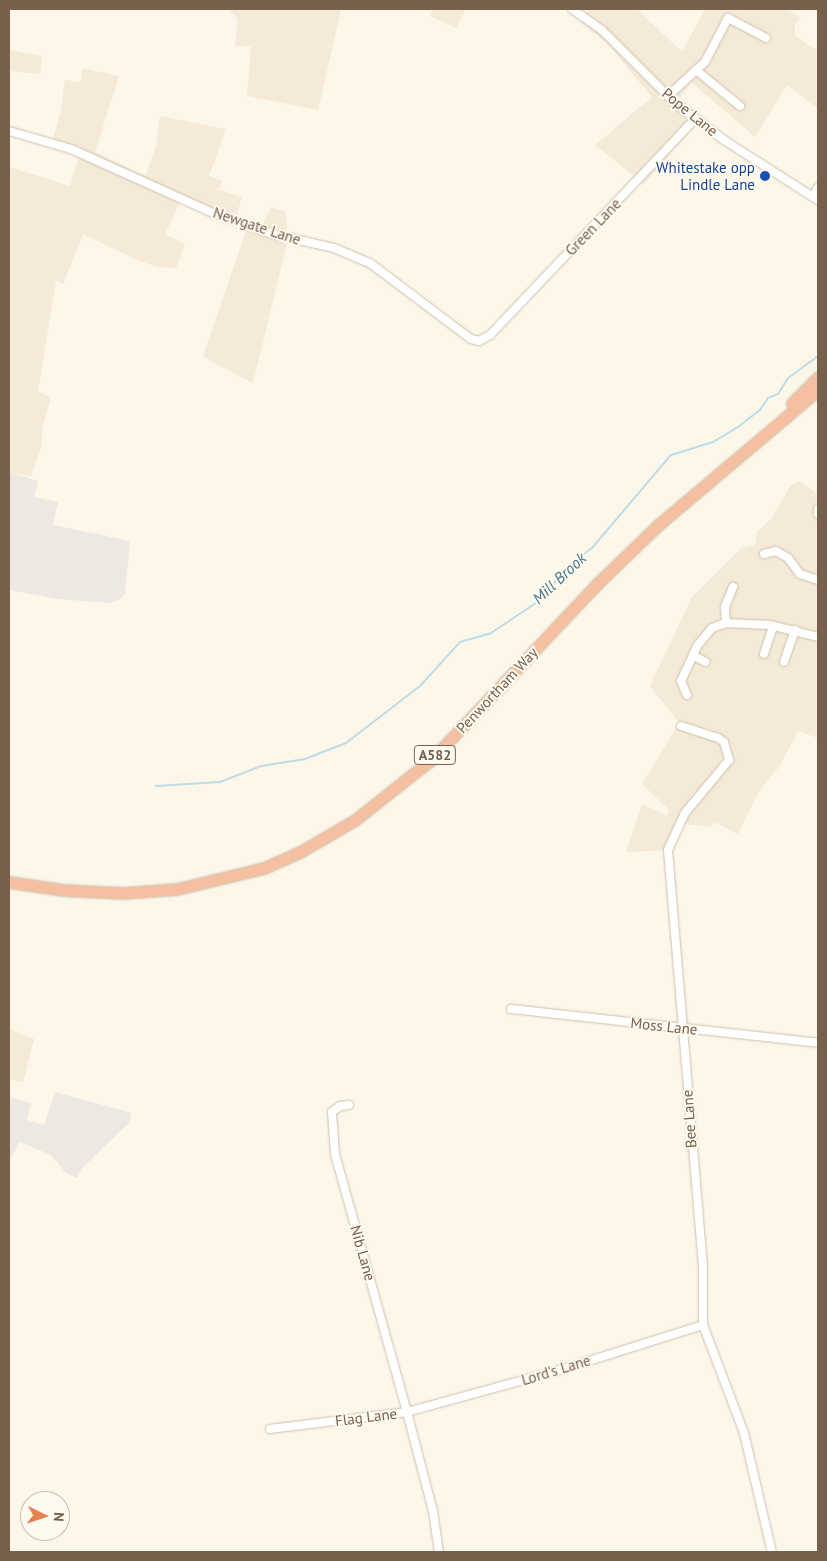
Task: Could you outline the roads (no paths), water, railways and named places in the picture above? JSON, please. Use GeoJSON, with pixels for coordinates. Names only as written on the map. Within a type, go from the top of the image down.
{"type":"FeatureCollection","features":[{"type":"Feature","properties":{"kind":"highway","name":"Penwortham Way"},"geometry":{"type":"LineString","coordinates":[[767,430],[818,377]]}},
{"type":"Feature","properties":{"kind":"highway","name":"Penwortham Way"},"geometry":{"type":"LineString","coordinates":[[9,882],[63,890],[123,893],[177,889],[264,868],[300,852],[355,820],[432,759],[611,570],[767,430],[818,390]]}},
{"type":"Feature","properties":{"kind":"street","name":"Pope Lane"},"geometry":{"type":"LineString","coordinates":[[572,9],[602,30],[668,96],[696,118],[815,198]]}},
{"type":"Feature","properties":{"kind":"street"},"geometry":{"type":"LineString","coordinates":[[668,96],[705,62],[728,18],[766,38]]}},
{"type":"Feature","properties":{"kind":"street"},"geometry":{"type":"LineString","coordinates":[[696,70],[740,106]]}},
{"type":"Feature","properties":{"kind":"street","name":"Green Lane"},"geometry":{"type":"LineString","coordinates":[[490,335],[696,118]]}},
{"type":"Feature","properties":{"kind":"street","name":"Newgate Lane"},"geometry":{"type":"LineString","coordinates":[[9,131],[71,149],[214,213],[273,234],[334,248],[370,263],[472,339],[484,340],[490,335]]}},
{"type":"Feature","properties":{"kind":"street"},"geometry":{"type":"LineString","coordinates":[[815,198],[818,187]]}},
{"type":"Feature","properties":{"kind":"street"},"geometry":{"type":"LineString","coordinates":[[818,509],[818,514]]}},
{"type":"Feature","properties":{"kind":"street"},"geometry":{"type":"LineString","coordinates":[[764,554],[776,551],[788,558],[800,574],[818,580]]}},
{"type":"Feature","properties":{"kind":"street"},"geometry":{"type":"LineString","coordinates":[[726,623],[724,607],[733,587]]}},
{"type":"Feature","properties":{"kind":"street"},"geometry":{"type":"LineString","coordinates":[[686,694],[681,681],[705,634],[726,623],[773,626],[818,637]]}},
{"type":"Feature","properties":{"kind":"street"},"geometry":{"type":"LineString","coordinates":[[764,654],[773,626]]}},
{"type":"Feature","properties":{"kind":"street"},"geometry":{"type":"LineString","coordinates":[[784,662],[795,630]]}},
{"type":"Feature","properties":{"kind":"street"},"geometry":{"type":"LineString","coordinates":[[694,656],[706,662]]}},
{"type":"Feature","properties":{"kind":"street","name":"Bee Lane"},"geometry":{"type":"LineString","coordinates":[[681,726],[718,738],[724,742],[729,760],[685,813],[668,850],[702,1266],[702,1325],[744,1433],[772,1552]]}},
{"type":"Feature","properties":{"kind":"street","name":"Moss Lane"},"geometry":{"type":"LineString","coordinates":[[511,1009],[818,1043]]}},
{"type":"Feature","properties":{"kind":"street","name":"Nib Lane"},"geometry":{"type":"LineString","coordinates":[[349,1106],[340,1106],[332,1112],[335,1154],[407,1412]]}},
{"type":"Feature","properties":{"kind":"street","name":"Lord's Lane"},"geometry":{"type":"LineString","coordinates":[[407,1412],[560,1370],[702,1325]]}},
{"type":"Feature","properties":{"kind":"street","name":"Flag Lane"},"geometry":{"type":"LineString","coordinates":[[270,1429],[407,1412],[433,1510],[439,1552]]}},
{"type":"Feature","properties":{"kind":"waterway","name":"Mill Brook"},"geometry":{"type":"LineString","coordinates":[[156,786],[220,782],[261,766],[305,759],[346,743],[420,686],[460,642],[491,633],[536,603],[574,561],[592,548],[671,455],[713,442],[738,427],[760,410],[768,398],[778,394],[788,378],[818,356]]}},
{"type":"Feature","properties":{"kind":"place","name":"Whitestake opp Lindle Lane"},"geometry":{"type":"Point","coordinates":[765,176]}}]}
